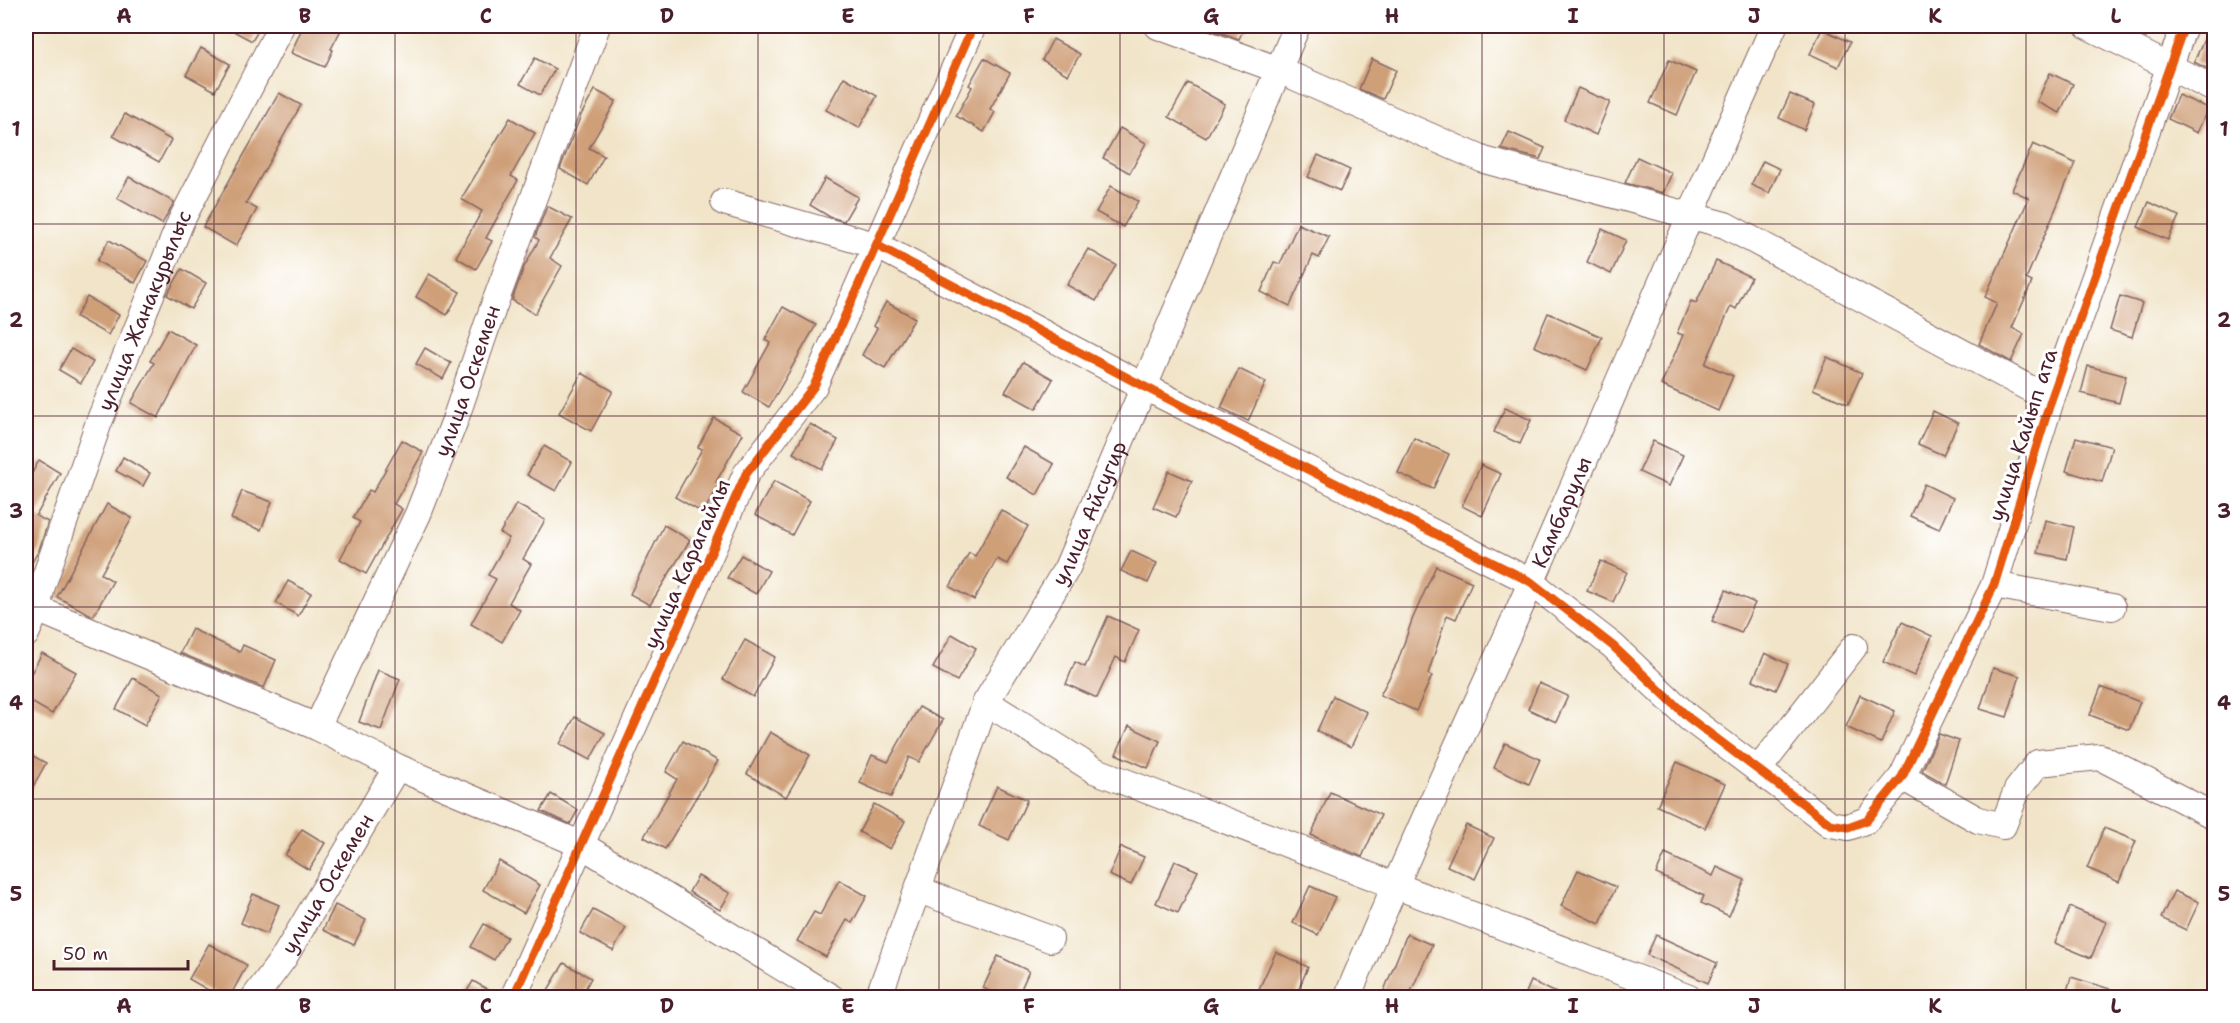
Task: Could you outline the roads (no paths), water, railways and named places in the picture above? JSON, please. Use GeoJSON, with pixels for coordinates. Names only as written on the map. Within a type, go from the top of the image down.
{"type":"FeatureCollection","features":[{"type":"Feature","properties":{"kind":"street","name":"улица Жанакурылыс"},"geometry":{"type":"LineString","coordinates":[[26,634],[35,591],[99,422],[181,221],[281,26]]}},
{"type":"Feature","properties":{"kind":"street","name":"улица Оскемен"},"geometry":{"type":"LineString","coordinates":[[317,727],[422,504],[455,420],[493,308],[597,26]]}},
{"type":"Feature","properties":{"kind":"street","name":"улица Карагайлы"},"geometry":{"type":"LineString","coordinates":[[513,998],[746,474],[814,386],[878,246],[973,26]]}},
{"type":"Feature","properties":{"kind":"street"},"geometry":{"type":"LineString","coordinates":[[1158,26],[1279,70],[1484,160],[1725,225],[2051,400]]}},
{"type":"Feature","properties":{"kind":"street","name":"улица Айсугир"},"geometry":{"type":"LineString","coordinates":[[878,998],[986,702],[1068,568],[1297,26]]}},
{"type":"Feature","properties":{"kind":"street","name":"Камбарулы"},"geometry":{"type":"LineString","coordinates":[[1347,998],[1394,884],[1531,582],[1689,215],[1774,26]]}},
{"type":"Feature","properties":{"kind":"street"},"geometry":{"type":"LineString","coordinates":[[2088,26],[2214,89]]}},
{"type":"Feature","properties":{"kind":"street","name":"улица Кайып ата"},"geometry":{"type":"LineString","coordinates":[[1758,770],[1830,824],[1848,827],[1867,820],[1902,777],[1994,585],[2051,400],[2184,26]]}},
{"type":"Feature","properties":{"kind":"street"},"geometry":{"type":"LineString","coordinates":[[724,202],[878,246],[1143,386],[1531,582],[1613,646],[1689,718],[1758,770],[1854,647]]}},
{"type":"Feature","properties":{"kind":"street"},"geometry":{"type":"LineString","coordinates":[[1994,585],[2112,606]]}},
{"type":"Feature","properties":{"kind":"street"},"geometry":{"type":"LineString","coordinates":[[35,591],[397,767],[580,844],[832,998]]}},
{"type":"Feature","properties":{"kind":"street"},"geometry":{"type":"LineString","coordinates":[[986,702],[1094,770],[1689,998]]}},
{"type":"Feature","properties":{"kind":"street"},"geometry":{"type":"LineString","coordinates":[[1902,777],[1978,820],[2003,826],[2017,790],[2038,763],[2100,757],[2214,816]]}},
{"type":"Feature","properties":{"kind":"street","name":"улица Оскемен"},"geometry":{"type":"LineString","coordinates":[[254,998],[283,959],[397,767]]}},
{"type":"Feature","properties":{"kind":"street"},"geometry":{"type":"LineString","coordinates":[[919,890],[1050,939]]}}]}
